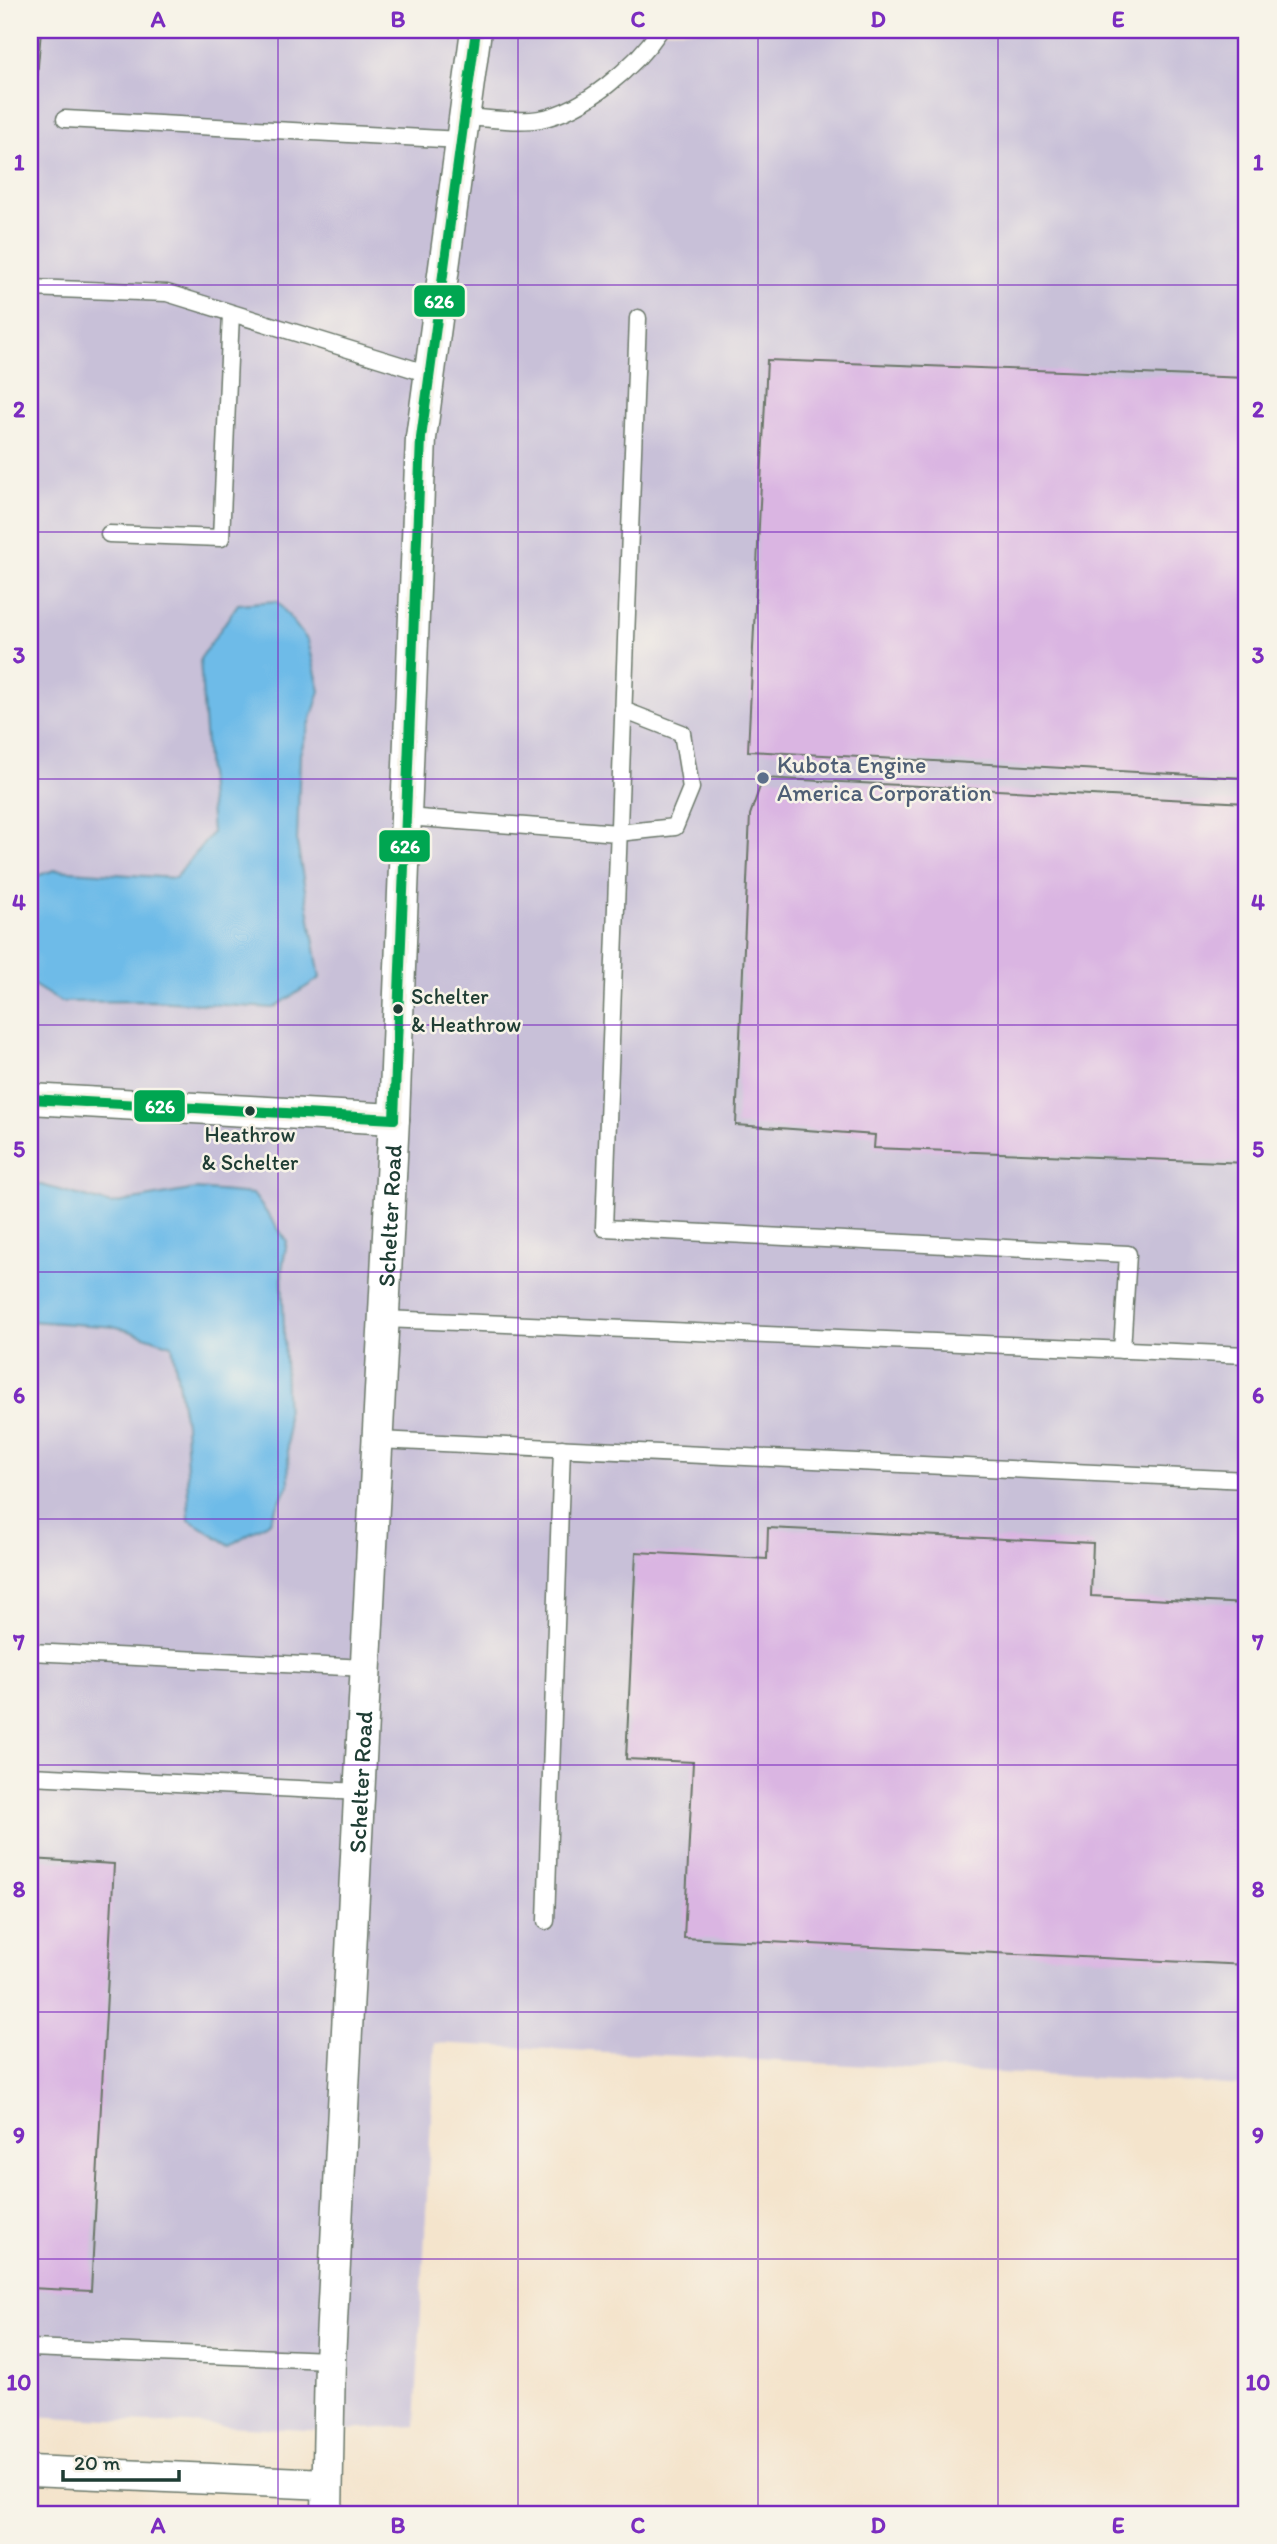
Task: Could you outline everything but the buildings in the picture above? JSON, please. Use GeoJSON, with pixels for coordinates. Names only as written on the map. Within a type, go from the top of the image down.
{"type":"FeatureCollection","features":[{"type":"Feature","properties":{"kind":"street","name":"Schelter Road"},"geometry":{"type":"LineString","coordinates":[[327,2514],[330,2361],[394,1119],[421,438],[476,30]]}},
{"type":"Feature","properties":{"kind":"street"},"geometry":{"type":"LineString","coordinates":[[30,1099],[394,1119]]}},
{"type":"Feature","properties":{"kind":"street"},"geometry":{"type":"LineString","coordinates":[[30,2471],[327,2484]]}},
{"type":"Feature","properties":{"kind":"lane"},"geometry":{"type":"LineString","coordinates":[[65,119],[463,129],[540,119],[590,99],[650,44],[660,30]]}},
{"type":"Feature","properties":{"kind":"lane"},"geometry":{"type":"LineString","coordinates":[[30,288],[167,293],[429,374]]}},
{"type":"Feature","properties":{"kind":"lane"},"geometry":{"type":"LineString","coordinates":[[109,534],[222,538],[231,314]]}},
{"type":"Feature","properties":{"kind":"lane"},"geometry":{"type":"LineString","coordinates":[[638,318],[604,1228],[1128,1254],[1122,1350]]}},
{"type":"Feature","properties":{"kind":"lane"},"geometry":{"type":"LineString","coordinates":[[406,817],[618,833],[675,827],[691,788],[682,733],[623,710]]}},
{"type":"Feature","properties":{"kind":"lane"},"geometry":{"type":"LineString","coordinates":[[384,1319],[1247,1355]]}},
{"type":"Feature","properties":{"kind":"lane"},"geometry":{"type":"LineString","coordinates":[[378,1440],[1247,1480]]}},
{"type":"Feature","properties":{"kind":"lane"},"geometry":{"type":"LineString","coordinates":[[546,1921],[562,1448]]}},
{"type":"Feature","properties":{"kind":"lane"},"geometry":{"type":"LineString","coordinates":[[30,1653],[367,1668]]}},
{"type":"Feature","properties":{"kind":"lane"},"geometry":{"type":"LineString","coordinates":[[30,1776],[361,1792]]}},
{"type":"Feature","properties":{"kind":"lane"},"geometry":{"type":"LineString","coordinates":[[30,2347],[330,2361]]}},
{"type":"Feature","properties":{"kind":"shaded area"},"geometry":{"type":"Polygon","coordinates":[[[30,30],[1247,30],[1247,2086],[435,2043],[415,2426],[326,2431],[30,2416],[30,30]]]}},
{"type":"Feature","properties":{"kind":"water"},"geometry":{"type":"Polygon","coordinates":[[[277,601],[308,641],[320,691],[300,754],[297,843],[320,978],[273,1008],[153,1001],[61,1002],[30,983],[30,878],[55,870],[175,878],[212,833],[200,659],[238,604],[277,601]]]}},
{"type":"Feature","properties":{"kind":"water"},"geometry":{"type":"Polygon","coordinates":[[[30,1182],[111,1204],[196,1189],[253,1194],[287,1241],[282,1270],[289,1483],[270,1521],[230,1545],[189,1520],[185,1424],[172,1345],[117,1327],[30,1321],[30,1182]]]}},
{"type":"Feature","properties":{"kind":"transit line","name":"626"},"geometry":{"type":"LineString","coordinates":[[394,1119],[421,438],[476,30]]}},
{"type":"Feature","properties":{"kind":"transit line","name":"626"},"geometry":{"type":"LineString","coordinates":[[30,1099],[394,1119]]}},
{"type":"Feature","properties":{"kind":"place","name":"Kubota Engine America Corporation"},"geometry":{"type":"Point","coordinates":[763,778]}},
{"type":"Feature","properties":{"kind":"place","name":"Schelter & Heathrow"},"geometry":{"type":"Point","coordinates":[398,1009]}},
{"type":"Feature","properties":{"kind":"place","name":"Heathrow & Schelter"},"geometry":{"type":"Point","coordinates":[250,1111]}}]}
